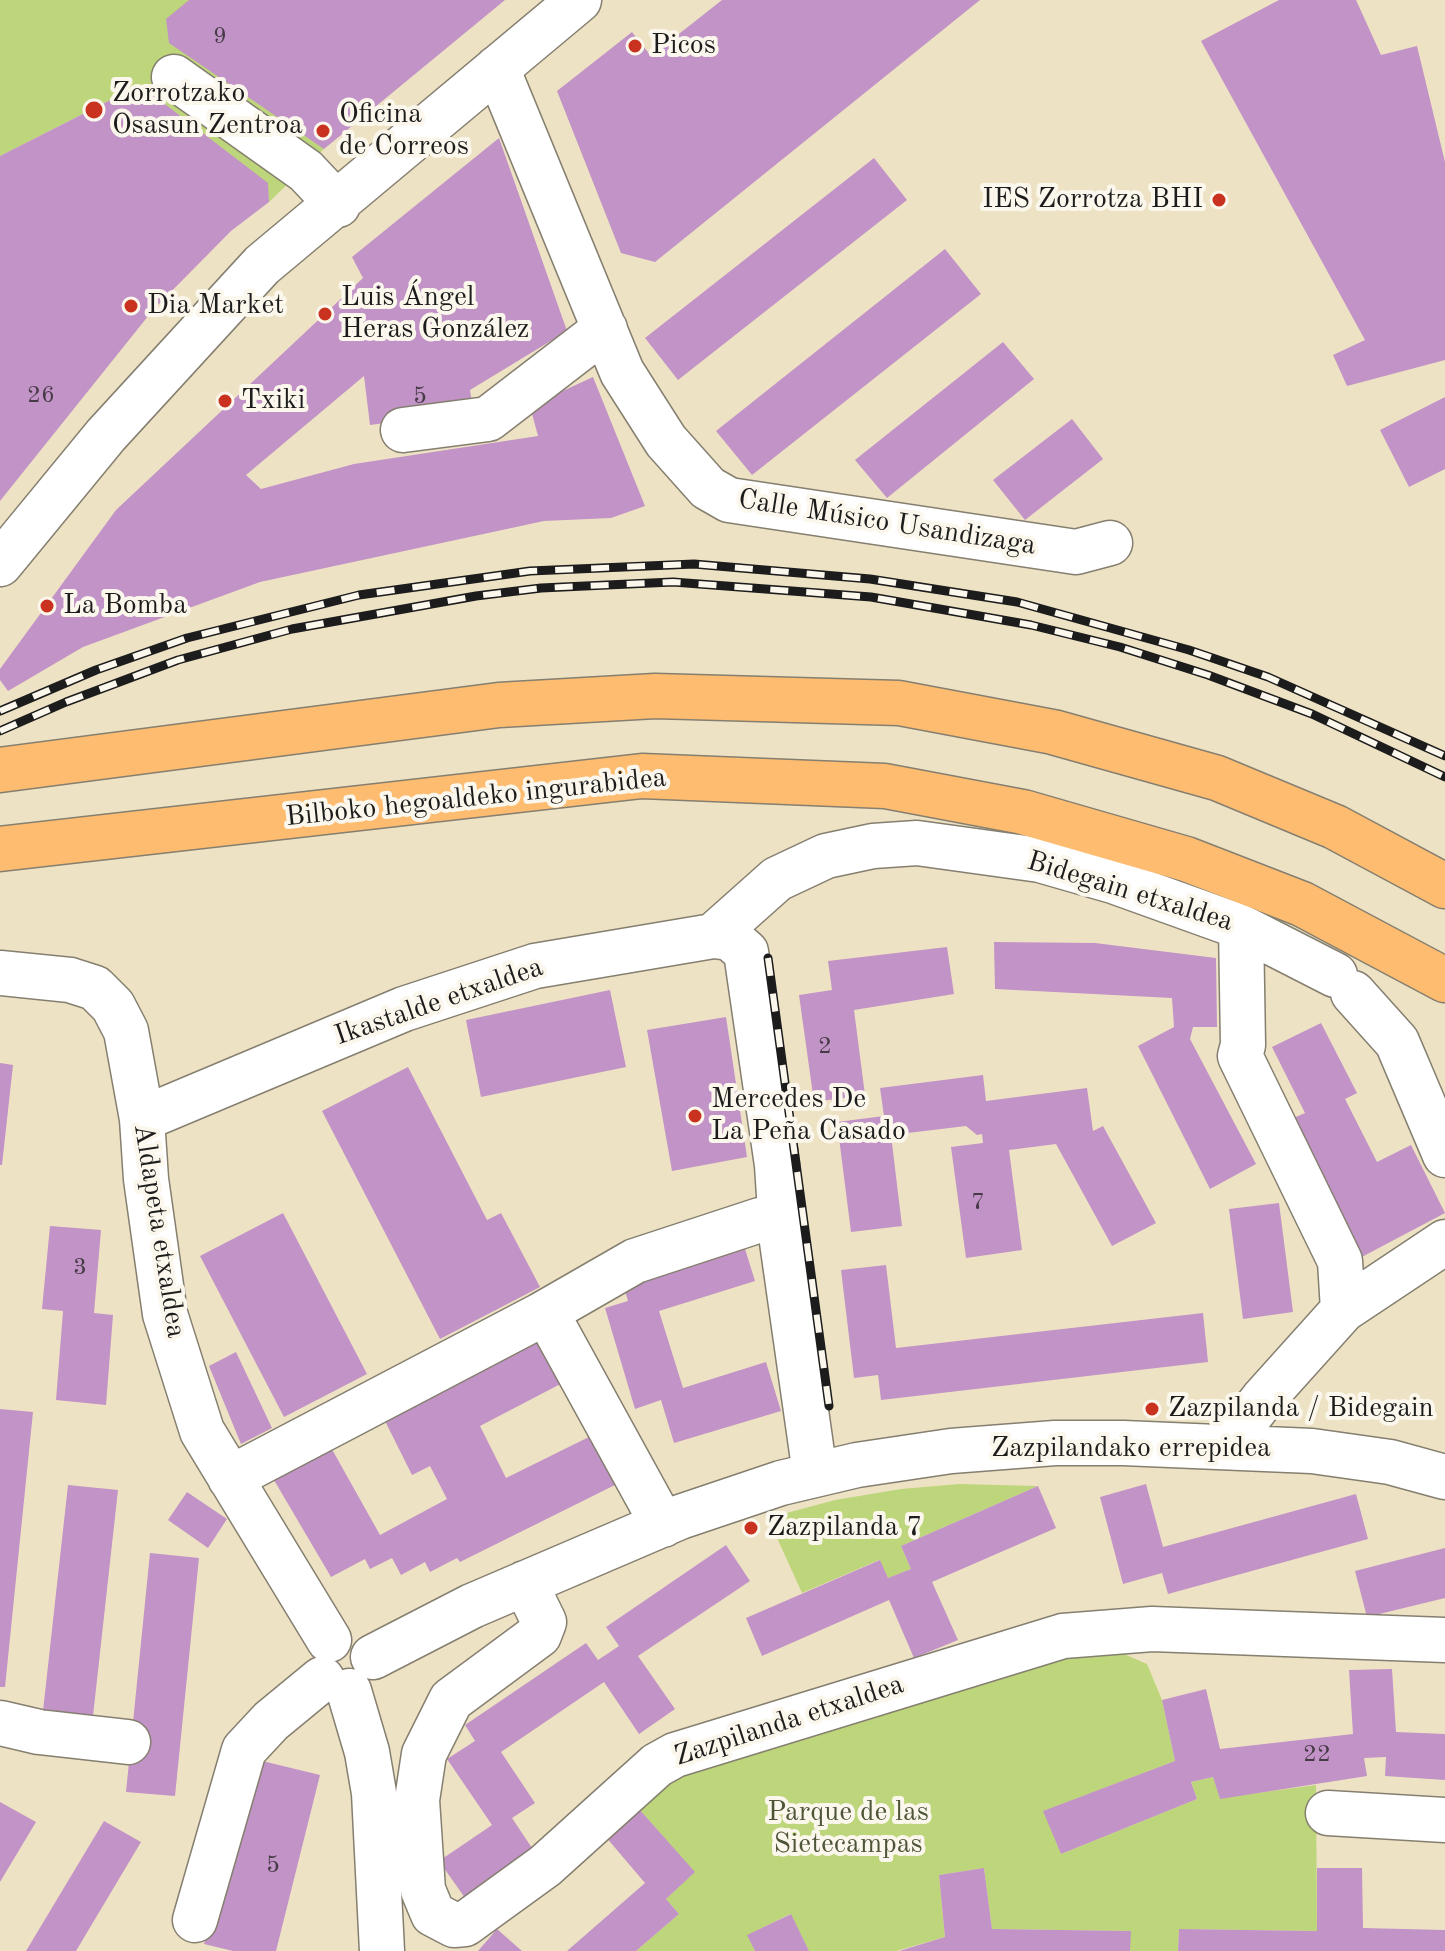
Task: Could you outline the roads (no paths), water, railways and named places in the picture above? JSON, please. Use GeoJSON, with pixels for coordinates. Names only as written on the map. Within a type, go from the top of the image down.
{"type":"FeatureCollection","features":[{"type":"Feature","properties":{"kind":"highway"},"geometry":{"type":"LineString","coordinates":[[0,770],[499,705],[655,696],[899,703],[1053,732],[1217,778],[1335,827],[1445,886]]}},
{"type":"Feature","properties":{"kind":"highway","name":"Bilboko hegoaldeko ingurabidea"},"geometry":{"type":"LineString","coordinates":[[0,849],[642,776],[885,786],[1023,812],[1186,859],[1302,904],[1445,980]]}},
{"type":"Feature","properties":{"kind":"street"},"geometry":{"type":"LineString","coordinates":[[0,564],[106,435],[262,265],[338,205],[579,0]]}},
{"type":"Feature","properties":{"kind":"street","name":"Calle Músico Usandizaga"},"geometry":{"type":"LineString","coordinates":[[497,68],[622,372],[666,441],[708,488],[729,500],[1076,552],[1110,543]]}},
{"type":"Feature","properties":{"kind":"street"},"geometry":{"type":"LineString","coordinates":[[174,77],[306,171],[338,205]]}},
{"type":"Feature","properties":{"kind":"street"},"geometry":{"type":"LineString","coordinates":[[403,430],[488,419],[605,329]]}},
{"type":"Feature","properties":{"kind":"street","name":"Bidegain etxaldea"},"geometry":{"type":"LineString","coordinates":[[713,936],[777,879],[826,856],[873,846],[917,843],[1040,860],[1113,881],[1241,927],[1340,992],[1397,1042],[1445,1155]]}},
{"type":"Feature","properties":{"kind":"street"},"geometry":{"type":"LineString","coordinates":[[1241,927],[1243,1045],[1240,1056],[1340,1261],[1343,1310]]}},
{"type":"Feature","properties":{"kind":"street"},"geometry":{"type":"LineString","coordinates":[[713,936],[730,938],[746,952],[777,1165],[782,1242],[815,1474]]}},
{"type":"Feature","properties":{"kind":"street","name":"Ikastalde etxaldea"},"geometry":{"type":"LineString","coordinates":[[142,1119],[404,1009],[521,971],[713,936]]}},
{"type":"Feature","properties":{"kind":"street","name":"Aldapeta etxaldea"},"geometry":{"type":"LineString","coordinates":[[0,973],[70,980],[95,988],[107,999],[126,1031],[142,1119],[146,1179],[165,1314],[202,1431],[343,1667],[367,1752],[374,1793],[382,1951]]}},
{"type":"Feature","properties":{"kind":"street"},"geometry":{"type":"LineString","coordinates":[[230,1478],[541,1315],[635,1261],[760,1220]]}},
{"type":"Feature","properties":{"kind":"street"},"geometry":{"type":"LineString","coordinates":[[1226,1446],[1263,1399],[1343,1310],[1445,1242]]}},
{"type":"Feature","properties":{"kind":"street"},"geometry":{"type":"LineString","coordinates":[[541,1315],[549,1318],[663,1525]]}},
{"type":"Feature","properties":{"kind":"street","name":"Zazpilandako errepidea"},"geometry":{"type":"LineString","coordinates":[[195,1920],[244,1750],[271,1721],[343,1667],[525,1583],[663,1525],[815,1474],[951,1451],[1040,1444],[1226,1446],[1312,1451],[1390,1462],[1445,1477]]}},
{"type":"Feature","properties":{"kind":"street","name":"Zazpilanda etxaldea"},"geometry":{"type":"LineString","coordinates":[[525,1583],[544,1622],[539,1635],[451,1700],[424,1754],[417,1800],[423,1890],[433,1914],[454,1925],[465,1924],[545,1866],[657,1765],[675,1755],[1063,1636],[1152,1629],[1445,1640]]}},
{"type":"Feature","properties":{"kind":"street"},"geometry":{"type":"LineString","coordinates":[[0,1723],[39,1732],[128,1742]]}},
{"type":"Feature","properties":{"kind":"street"},"geometry":{"type":"LineString","coordinates":[[1328,1813],[1445,1820]]}},
{"type":"Feature","properties":{"kind":"railway"},"geometry":{"type":"LineString","coordinates":[[0,711],[96,670],[187,638],[359,595],[530,571],[694,564],[870,579],[1017,602],[1189,650],[1268,677],[1445,756]]}},
{"type":"Feature","properties":{"kind":"railway"},"geometry":{"type":"LineString","coordinates":[[0,731],[66,702],[178,660],[292,629],[476,596],[541,588],[673,582],[871,597],[1031,625],[1120,647],[1208,675],[1312,714],[1445,777]]}},
{"type":"Feature","properties":{"kind":"railway"},"geometry":{"type":"LineString","coordinates":[[768,958],[829,1406]]}},
{"type":"Feature","properties":{"kind":"place","name":"Picos"},"geometry":{"type":"Point","coordinates":[635,46]}},
{"type":"Feature","properties":{"kind":"place","name":"Zorrotzako Osasun Zentroa"},"geometry":{"type":"Point","coordinates":[94,110]}},
{"type":"Feature","properties":{"kind":"place","name":"Oficina de Correos"},"geometry":{"type":"Point","coordinates":[323,131]}},
{"type":"Feature","properties":{"kind":"place","name":"IES Zorrotza BHI"},"geometry":{"type":"Point","coordinates":[1219,200]}},
{"type":"Feature","properties":{"kind":"place","name":"Dia Market"},"geometry":{"type":"Point","coordinates":[131,306]}},
{"type":"Feature","properties":{"kind":"place","name":"Luis Ángel Heras González"},"geometry":{"type":"Point","coordinates":[325,314]}},
{"type":"Feature","properties":{"kind":"place","name":"Txiki"},"geometry":{"type":"Point","coordinates":[225,401]}},
{"type":"Feature","properties":{"kind":"place","name":"La Bomba"},"geometry":{"type":"Point","coordinates":[47,606]}},
{"type":"Feature","properties":{"kind":"place","name":"Mercedes De La Peña Casado"},"geometry":{"type":"Point","coordinates":[695,1116]}},
{"type":"Feature","properties":{"kind":"place","name":"Zazpilanda / Bidegain"},"geometry":{"type":"Point","coordinates":[1152,1409]}},
{"type":"Feature","properties":{"kind":"place","name":"Zazpilanda 7"},"geometry":{"type":"Point","coordinates":[751,1528]}},
{"type":"Feature","properties":{"kind":"park label","name":"Parque de las Sietecampas"},"geometry":{"type":"Point","coordinates":[848,1829]}}]}
